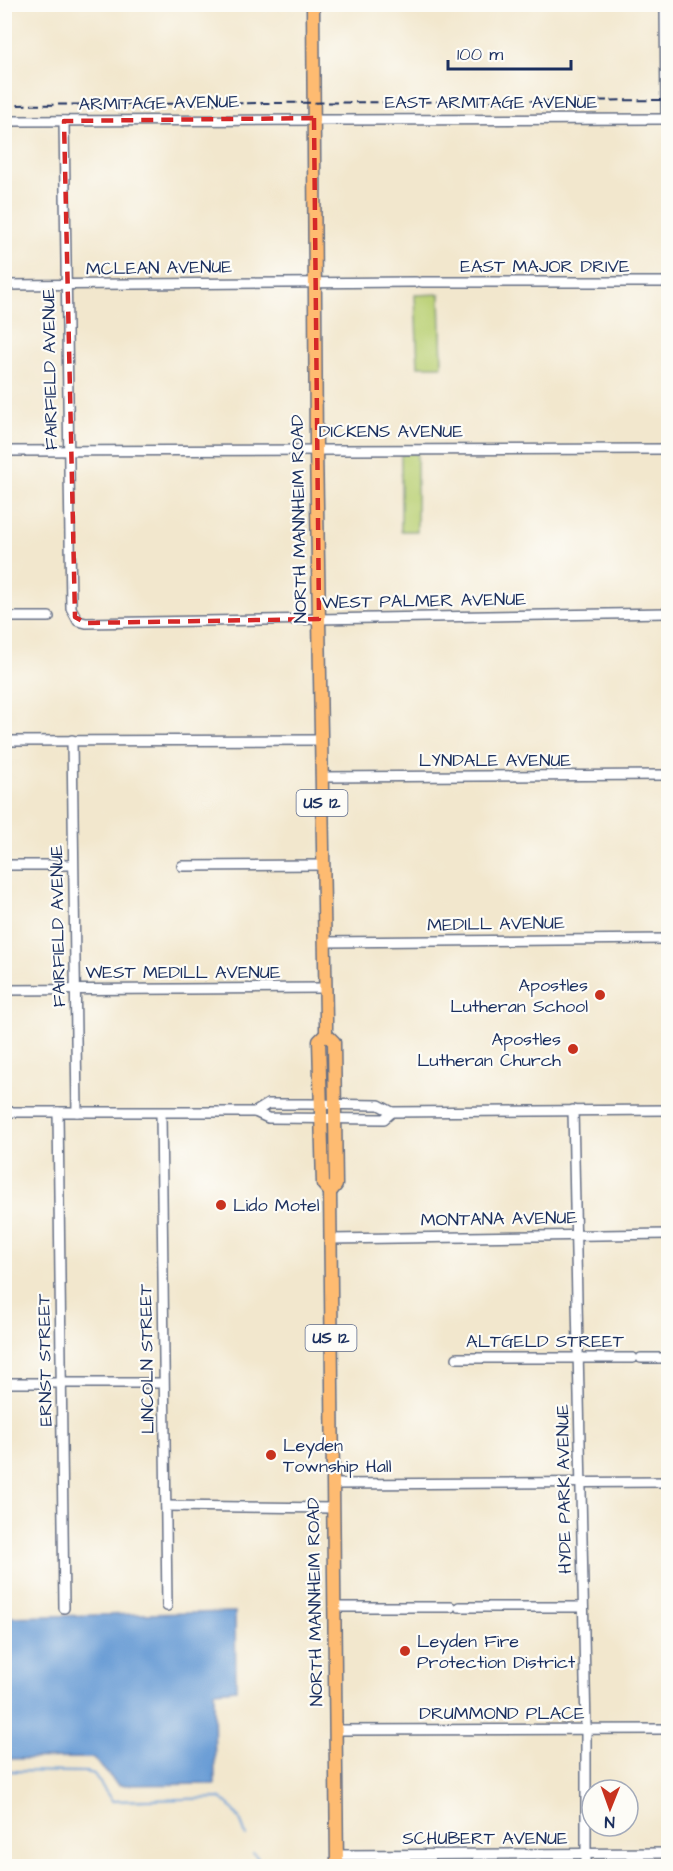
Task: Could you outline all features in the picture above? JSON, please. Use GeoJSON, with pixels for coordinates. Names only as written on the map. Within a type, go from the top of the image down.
{"type":"FeatureCollection","features":[{"type":"Feature","properties":{"kind":"main road","name":"NORTH MANNHEIM ROAD"},"geometry":{"type":"LineString","coordinates":[[313,4],[316,448],[323,865],[327,1034],[334,1042],[335,1104],[336,1185],[330,1192],[330,1239],[337,1861]]}},
{"type":"Feature","properties":{"kind":"main road","name":"NORTH MANNHEIM ROAD"},"geometry":{"type":"LineString","coordinates":[[327,1034],[319,1041],[320,1118],[323,1184],[330,1192]]}},
{"type":"Feature","properties":{"kind":"street"},"geometry":{"type":"LineString","coordinates":[[665,4],[667,119]]}},
{"type":"Feature","properties":{"kind":"street","name":"EAST ARMITAGE AVENUE"},"geometry":{"type":"LineString","coordinates":[[314,118],[667,119]]}},
{"type":"Feature","properties":{"kind":"street","name":"ARMITAGE AVENUE"},"geometry":{"type":"LineString","coordinates":[[4,121],[314,118]]}},
{"type":"Feature","properties":{"kind":"street","name":"FAIRFIELD AVENUE"},"geometry":{"type":"LineString","coordinates":[[64,121],[71,608],[75,617]]}},
{"type":"Feature","properties":{"kind":"street","name":"EAST MAJOR DRIVE"},"geometry":{"type":"LineString","coordinates":[[315,283],[669,282]]}},
{"type":"Feature","properties":{"kind":"street","name":"MCLEAN AVENUE"},"geometry":{"type":"LineString","coordinates":[[4,285],[315,283]]}},
{"type":"Feature","properties":{"kind":"street","name":"DICKENS AVENUE"},"geometry":{"type":"LineString","coordinates":[[4,450],[669,449]]}},
{"type":"Feature","properties":{"kind":"street","name":"WEST PALMER AVENUE"},"geometry":{"type":"LineString","coordinates":[[75,617],[86,623],[669,613]]}},
{"type":"Feature","properties":{"kind":"street"},"geometry":{"type":"LineString","coordinates":[[4,617],[49,617]]}},
{"type":"Feature","properties":{"kind":"street","name":"FAIRFIELD AVENUE"},"geometry":{"type":"LineString","coordinates":[[72,740],[77,1112]]}},
{"type":"Feature","properties":{"kind":"street"},"geometry":{"type":"LineString","coordinates":[[4,741],[321,740]]}},
{"type":"Feature","properties":{"kind":"street","name":"LYNDALE AVENUE"},"geometry":{"type":"LineString","coordinates":[[322,777],[669,775]]}},
{"type":"Feature","properties":{"kind":"street"},"geometry":{"type":"LineString","coordinates":[[4,865],[73,865]]}},
{"type":"Feature","properties":{"kind":"street"},"geometry":{"type":"LineString","coordinates":[[182,866],[323,865]]}},
{"type":"Feature","properties":{"kind":"street","name":"MEDILL AVENUE"},"geometry":{"type":"LineString","coordinates":[[325,942],[669,939]]}},
{"type":"Feature","properties":{"kind":"street","name":"WEST MEDILL AVENUE"},"geometry":{"type":"LineString","coordinates":[[4,990],[326,988]]}},
{"type":"Feature","properties":{"kind":"street"},"geometry":{"type":"LineString","coordinates":[[255,1112],[268,1104],[379,1105],[392,1112],[669,1110]]}},
{"type":"Feature","properties":{"kind":"street","name":"HYDE PARK AVENUE"},"geometry":{"type":"LineString","coordinates":[[573,1110],[584,1607],[586,1866]]}},
{"type":"Feature","properties":{"kind":"street"},"geometry":{"type":"LineString","coordinates":[[4,1112],[255,1112],[268,1118],[384,1119],[392,1112]]}},
{"type":"Feature","properties":{"kind":"street","name":"ERNST STREET"},"geometry":{"type":"LineString","coordinates":[[58,1112],[64,1608]]}},
{"type":"Feature","properties":{"kind":"street","name":"LINCOLN STREET"},"geometry":{"type":"LineString","coordinates":[[161,1113],[167,1606]]}},
{"type":"Feature","properties":{"kind":"street","name":"MONTANA AVENUE"},"geometry":{"type":"LineString","coordinates":[[330,1239],[669,1234]]}},
{"type":"Feature","properties":{"kind":"street","name":"ALTGELD STREET"},"geometry":{"type":"LineString","coordinates":[[457,1358],[669,1358]]}},
{"type":"Feature","properties":{"kind":"street"},"geometry":{"type":"LineString","coordinates":[[4,1383],[163,1383]]}},
{"type":"Feature","properties":{"kind":"street"},"geometry":{"type":"LineString","coordinates":[[332,1484],[669,1482]]}},
{"type":"Feature","properties":{"kind":"street"},"geometry":{"type":"LineString","coordinates":[[166,1506],[332,1508]]}},
{"type":"Feature","properties":{"kind":"street"},"geometry":{"type":"LineString","coordinates":[[334,1607],[584,1607]]}},
{"type":"Feature","properties":{"kind":"street","name":"DRUMMOND PLACE"},"geometry":{"type":"LineString","coordinates":[[335,1730],[669,1729]]}},
{"type":"Feature","properties":{"kind":"street","name":"SCHUBERT AVENUE"},"geometry":{"type":"LineString","coordinates":[[337,1861],[669,1853]]}},
{"type":"Feature","properties":{"kind":"highlighted area"},"geometry":{"type":"Polygon","coordinates":[[[314,118],[319,619],[86,623],[75,617],[64,121],[314,118]]]}},
{"type":"Feature","properties":{"kind":"green space"},"geometry":{"type":"Polygon","coordinates":[[[440,294],[442,366],[418,366],[415,295],[440,294]]]}},
{"type":"Feature","properties":{"kind":"green space"},"geometry":{"type":"Polygon","coordinates":[[[417,453],[417,531],[401,531],[401,454],[417,453]]]}},
{"type":"Feature","properties":{"kind":"water"},"geometry":{"type":"Polygon","coordinates":[[[235,1612],[236,1689],[214,1691],[215,1784],[118,1785],[93,1758],[5,1759],[5,1617],[235,1612]]]}},
{"type":"Feature","properties":{"kind":"waterway"},"geometry":{"type":"LineString","coordinates":[[4,1771],[87,1772],[94,1774],[112,1801],[220,1798],[237,1814],[246,1836]]}},
{"type":"Feature","properties":{"kind":"waterway"},"geometry":{"type":"LineString","coordinates":[[253,1853],[260,1860],[303,1865]]}},
{"type":"Feature","properties":{"kind":"railway"},"geometry":{"type":"LineString","coordinates":[[4,105],[668,100]]}},
{"type":"Feature","properties":{"kind":"place","name":"Apostles Lutheran School"},"geometry":{"type":"Point","coordinates":[600,995]}},
{"type":"Feature","properties":{"kind":"place","name":"Apostles Lutheran Church"},"geometry":{"type":"Point","coordinates":[573,1049]}},
{"type":"Feature","properties":{"kind":"place","name":"Lido Motel"},"geometry":{"type":"Point","coordinates":[221,1205]}},
{"type":"Feature","properties":{"kind":"place","name":"Leyden Township Hall"},"geometry":{"type":"Point","coordinates":[271,1455]}},
{"type":"Feature","properties":{"kind":"place","name":"Leyden Fire Protection District"},"geometry":{"type":"Point","coordinates":[405,1651]}}]}
